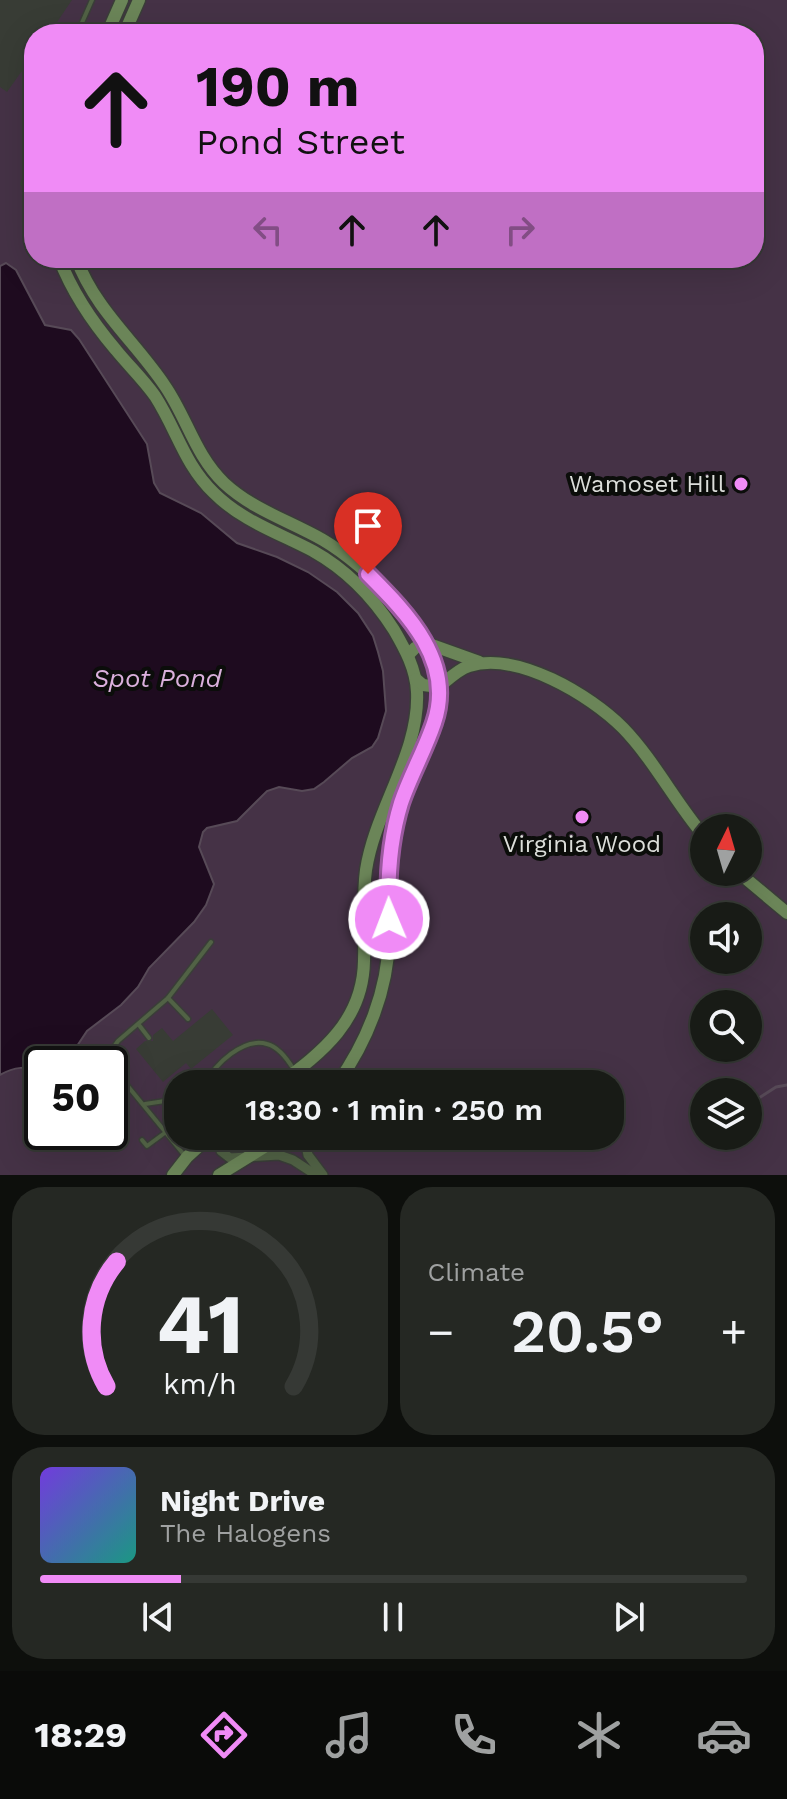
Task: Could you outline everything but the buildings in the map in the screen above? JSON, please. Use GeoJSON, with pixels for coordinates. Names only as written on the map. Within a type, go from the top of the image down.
{"type":"FeatureCollection","features":[{"type":"Feature","properties":{"kind":"main road"},"geometry":{"type":"LineString","coordinates":[[111,24],[122,0]]}},
{"type":"Feature","properties":{"kind":"main road"},"geometry":{"type":"LineString","coordinates":[[128,24],[139,0]]}},
{"type":"Feature","properties":{"kind":"main road"},"geometry":{"type":"LineString","coordinates":[[64,268],[104,336],[157,399],[187,461],[205,484],[248,518],[314,551],[352,579],[384,616],[408,655],[416,679],[413,733],[380,816],[368,862],[363,899],[364,968],[359,996],[338,1035],[297,1070]]}},
{"type":"Feature","properties":{"kind":"main road"},"geometry":{"type":"LineString","coordinates":[[81,268],[105,312],[167,388],[198,450],[217,476],[248,501],[349,557],[376,582],[426,643],[435,663],[439,687],[435,720],[402,801],[392,842],[388,883],[388,956],[382,989],[361,1043],[345,1070]]}},
{"type":"Feature","properties":{"kind":"main road"},"geometry":{"type":"LineString","coordinates":[[408,655],[426,643]]}},
{"type":"Feature","properties":{"kind":"main road"},"geometry":{"type":"LineString","coordinates":[[426,643],[486,663],[509,664],[573,691],[606,713],[637,745],[690,819]]}},
{"type":"Feature","properties":{"kind":"main road"},"geometry":{"type":"LineString","coordinates":[[416,679],[426,686],[439,687],[460,670],[486,663]]}},
{"type":"Feature","properties":{"kind":"main road"},"geometry":{"type":"LineString","coordinates":[[755,886],[787,913]]}},
{"type":"Feature","properties":{"kind":"main road"},"geometry":{"type":"LineString","coordinates":[[173,1175],[195,1150]]}},
{"type":"Feature","properties":{"kind":"main road"},"geometry":{"type":"LineString","coordinates":[[219,1175],[259,1150]]}},
{"type":"Feature","properties":{"kind":"street"},"geometry":{"type":"LineString","coordinates":[[221,1150],[226,1156],[236,1159],[265,1154],[283,1156],[316,1175]]}},
{"type":"Feature","properties":{"kind":"street"},"geometry":{"type":"LineString","coordinates":[[307,1150],[323,1175]]}},
{"type":"Feature","properties":{"kind":"lane"},"geometry":{"type":"LineString","coordinates":[[81,24],[92,0]]}},
{"type":"Feature","properties":{"kind":"lane"},"geometry":{"type":"LineString","coordinates":[[164,1129],[113,1068],[109,1058],[112,1048],[168,998],[211,942]]}},
{"type":"Feature","properties":{"kind":"lane"},"geometry":{"type":"LineString","coordinates":[[168,998],[188,1019]]}},
{"type":"Feature","properties":{"kind":"lane"},"geometry":{"type":"LineString","coordinates":[[139,1025],[149,1038]]}},
{"type":"Feature","properties":{"kind":"lane"},"geometry":{"type":"LineString","coordinates":[[214,1070],[247,1046],[262,1043],[278,1051],[293,1070]]}},
{"type":"Feature","properties":{"kind":"lane"},"geometry":{"type":"LineString","coordinates":[[144,1104],[164,1101]]}},
{"type":"Feature","properties":{"kind":"lane"},"geometry":{"type":"LineString","coordinates":[[142,1140],[147,1146],[164,1133]]}},
{"type":"Feature","properties":{"kind":"lane"},"geometry":{"type":"LineString","coordinates":[[181,1150],[187,1157]]}},
{"type":"Feature","properties":{"kind":"shaded area"},"geometry":{"type":"Polygon","coordinates":[[[0,0],[787,0],[787,1175],[0,1175],[0,0]]]}},
{"type":"Feature","properties":{"kind":"water","name":"Spot Pond"},"geometry":{"type":"Polygon","coordinates":[[[6,263],[16,270],[45,325],[71,330],[79,339],[147,444],[154,483],[160,493],[201,513],[237,543],[308,572],[337,592],[358,613],[373,636],[378,652],[383,671],[386,711],[372,747],[352,758],[314,789],[302,791],[279,787],[267,791],[237,821],[207,828],[199,847],[214,884],[206,905],[194,922],[149,968],[138,987],[121,1005],[87,1031],[77,1046],[24,1046],[24,1068],[0,1075],[0,266],[6,263]]]}},
{"type":"Feature","properties":{"kind":"waterway"},"geometry":{"type":"LineString","coordinates":[[762,1096],[776,1087],[787,1085]]}},
{"type":"Feature","properties":{"kind":"place","name":"Wamoset Hill"},"geometry":{"type":"Point","coordinates":[741,484]}},
{"type":"Feature","properties":{"kind":"place","name":"Virginia Wood"},"geometry":{"type":"Point","coordinates":[582,817]}},
{"type":"Feature","properties":{"kind":"route"},"geometry":{"type":"LineString","coordinates":[[368,574],[426,643],[439,680],[435,720],[395,826],[388,870],[389,919]]}}]}
